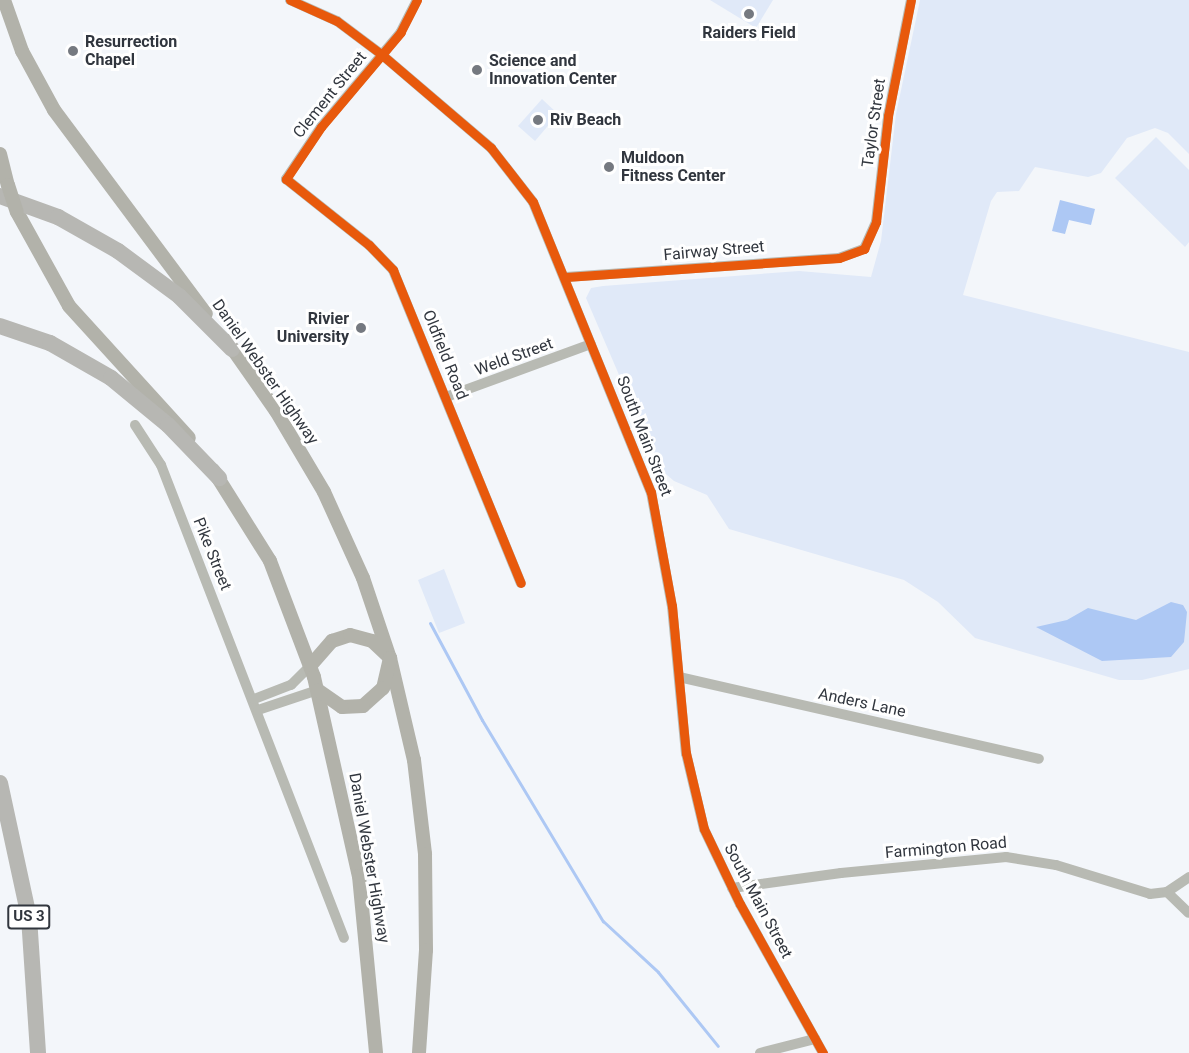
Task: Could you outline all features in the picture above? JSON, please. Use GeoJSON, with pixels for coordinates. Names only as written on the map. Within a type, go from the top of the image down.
{"type":"FeatureCollection","features":[{"type":"Feature","properties":{"kind":"highway"},"geometry":{"type":"LineString","coordinates":[[4,191],[67,222],[118,251],[171,289],[232,349]]}},
{"type":"Feature","properties":{"kind":"highway"},"geometry":{"type":"LineString","coordinates":[[0,326],[59,348],[120,384],[168,425],[219,478]]}},
{"type":"Feature","properties":{"kind":"highway","name":"US 3"},"geometry":{"type":"LineString","coordinates":[[0,783],[29,917],[38,1053]]}},
{"type":"Feature","properties":{"kind":"main road","name":"Daniel Webster Highway"},"geometry":{"type":"LineString","coordinates":[[4,0],[25,57],[61,120],[232,349],[286,427],[328,501],[363,578],[390,658],[414,760],[425,854],[426,950],[419,1053]]}},
{"type":"Feature","properties":{"kind":"main road","name":"Daniel Webster Highway"},"geometry":{"type":"LineString","coordinates":[[0,154],[4,191],[69,306],[167,410],[219,478],[279,579],[318,690],[358,876],[376,1053]]}},
{"type":"Feature","properties":{"kind":"main road"},"geometry":{"type":"LineString","coordinates":[[311,665],[332,641],[350,635],[372,640],[390,658],[383,688],[363,706],[342,706],[318,690]]}},
{"type":"Feature","properties":{"kind":"street","name":"South Main Street"},"geometry":{"type":"LineString","coordinates":[[290,0],[337,21],[381,54],[509,168],[532,202],[566,277],[651,492],[665,555],[686,753],[696,804],[712,849],[823,1053]]}},
{"type":"Feature","properties":{"kind":"street","name":"Clement Street"},"geometry":{"type":"LineString","coordinates":[[286,179],[321,127],[406,25],[417,0]]}},
{"type":"Feature","properties":{"kind":"street","name":"Taylor Street"},"geometry":{"type":"LineString","coordinates":[[864,249],[876,222],[888,116],[911,0]]}},
{"type":"Feature","properties":{"kind":"street","name":"Oldfield Road"},"geometry":{"type":"LineString","coordinates":[[286,179],[386,259],[400,285],[521,583]]}},
{"type":"Feature","properties":{"kind":"street","name":"Fairway Street"},"geometry":{"type":"LineString","coordinates":[[566,277],[839,258],[864,249]]}},
{"type":"Feature","properties":{"kind":"street","name":"Weld Street"},"geometry":{"type":"LineString","coordinates":[[446,397],[591,344]]}},
{"type":"Feature","properties":{"kind":"street","name":"Pike Street"},"geometry":{"type":"LineString","coordinates":[[135,425],[161,465],[254,699],[344,938]]}},
{"type":"Feature","properties":{"kind":"street"},"geometry":{"type":"LineString","coordinates":[[254,699],[287,687],[311,665]]}},
{"type":"Feature","properties":{"kind":"street","name":"Anders Lane"},"geometry":{"type":"LineString","coordinates":[[679,678],[1039,759]]}},
{"type":"Feature","properties":{"kind":"street"},"geometry":{"type":"LineString","coordinates":[[258,710],[318,690]]}},
{"type":"Feature","properties":{"kind":"street","name":"Farmington Road"},"geometry":{"type":"LineString","coordinates":[[732,888],[841,873],[1006,857],[1056,865],[1140,893],[1167,892]]}},
{"type":"Feature","properties":{"kind":"street"},"geometry":{"type":"LineString","coordinates":[[1189,877],[1167,892],[1189,913]]}},
{"type":"Feature","properties":{"kind":"street"},"geometry":{"type":"LineString","coordinates":[[759,1053],[815,1039]]}},
{"type":"Feature","properties":{"kind":"shaded area","name":"Raiders Field"},"geometry":{"type":"Polygon","coordinates":[[[710,0],[773,0],[756,28],[710,0]]]}},
{"type":"Feature","properties":{"kind":"shaded area"},"geometry":{"type":"Polygon","coordinates":[[[920,0],[1189,0],[1189,154],[1168,133],[1155,128],[1127,138],[1101,173],[1088,177],[1035,167],[1019,191],[997,192],[991,201],[963,295],[1189,352],[1189,669],[1142,680],[1119,680],[975,638],[938,602],[904,580],[729,529],[707,495],[674,481],[659,468],[586,298],[591,288],[603,286],[799,271],[871,277],[881,241],[896,114],[920,0]]]}},
{"type":"Feature","properties":{"kind":"shaded area","name":"Riv Beach"},"geometry":{"type":"Polygon","coordinates":[[[542,99],[558,114],[535,141],[518,126],[542,99]]]}},
{"type":"Feature","properties":{"kind":"shaded area"},"geometry":{"type":"Polygon","coordinates":[[[1156,137],[1189,170],[1189,242],[1185,247],[1115,178],[1156,137]]]}},
{"type":"Feature","properties":{"kind":"shaded area"},"geometry":{"type":"Polygon","coordinates":[[[444,569],[465,623],[439,633],[418,580],[444,569]]]}},
{"type":"Feature","properties":{"kind":"water"},"geometry":{"type":"Polygon","coordinates":[[[1060,200],[1095,209],[1091,225],[1069,220],[1065,234],[1052,231],[1060,200]]]}},
{"type":"Feature","properties":{"kind":"water"},"geometry":{"type":"Polygon","coordinates":[[[1171,602],[1183,605],[1187,612],[1184,642],[1171,657],[1102,661],[1036,627],[1067,620],[1088,608],[1136,620],[1171,602]]]}},
{"type":"Feature","properties":{"kind":"waterway"},"geometry":{"type":"LineString","coordinates":[[430,623],[482,720],[603,921],[658,972],[718,1046]]}},
{"type":"Feature","properties":{"kind":"cycle path"},"geometry":{"type":"LineString","coordinates":[[290,0],[337,21],[381,54],[491,148],[533,202],[651,492],[672,606],[686,753],[704,829],[740,904],[823,1053]]}},
{"type":"Feature","properties":{"kind":"cycle path"},"geometry":{"type":"LineString","coordinates":[[417,0],[401,32],[321,127],[286,179],[369,245],[393,270],[521,583]]}},
{"type":"Feature","properties":{"kind":"cycle path"},"geometry":{"type":"LineString","coordinates":[[566,277],[839,258],[864,249],[876,222],[888,116],[911,0]]}},
{"type":"Feature","properties":{"kind":"place","name":"Raiders Field"},"geometry":{"type":"Point","coordinates":[749,14]}},
{"type":"Feature","properties":{"kind":"place","name":"Resurrection Chapel"},"geometry":{"type":"Point","coordinates":[73,51]}},
{"type":"Feature","properties":{"kind":"place","name":"Science and Innovation Center"},"geometry":{"type":"Point","coordinates":[477,70]}},
{"type":"Feature","properties":{"kind":"place","name":"Riv Beach"},"geometry":{"type":"Point","coordinates":[538,120]}},
{"type":"Feature","properties":{"kind":"place","name":"Muldoon Fitness Center"},"geometry":{"type":"Point","coordinates":[609,167]}},
{"type":"Feature","properties":{"kind":"place","name":"Rivier University"},"geometry":{"type":"Point","coordinates":[361,328]}}]}
